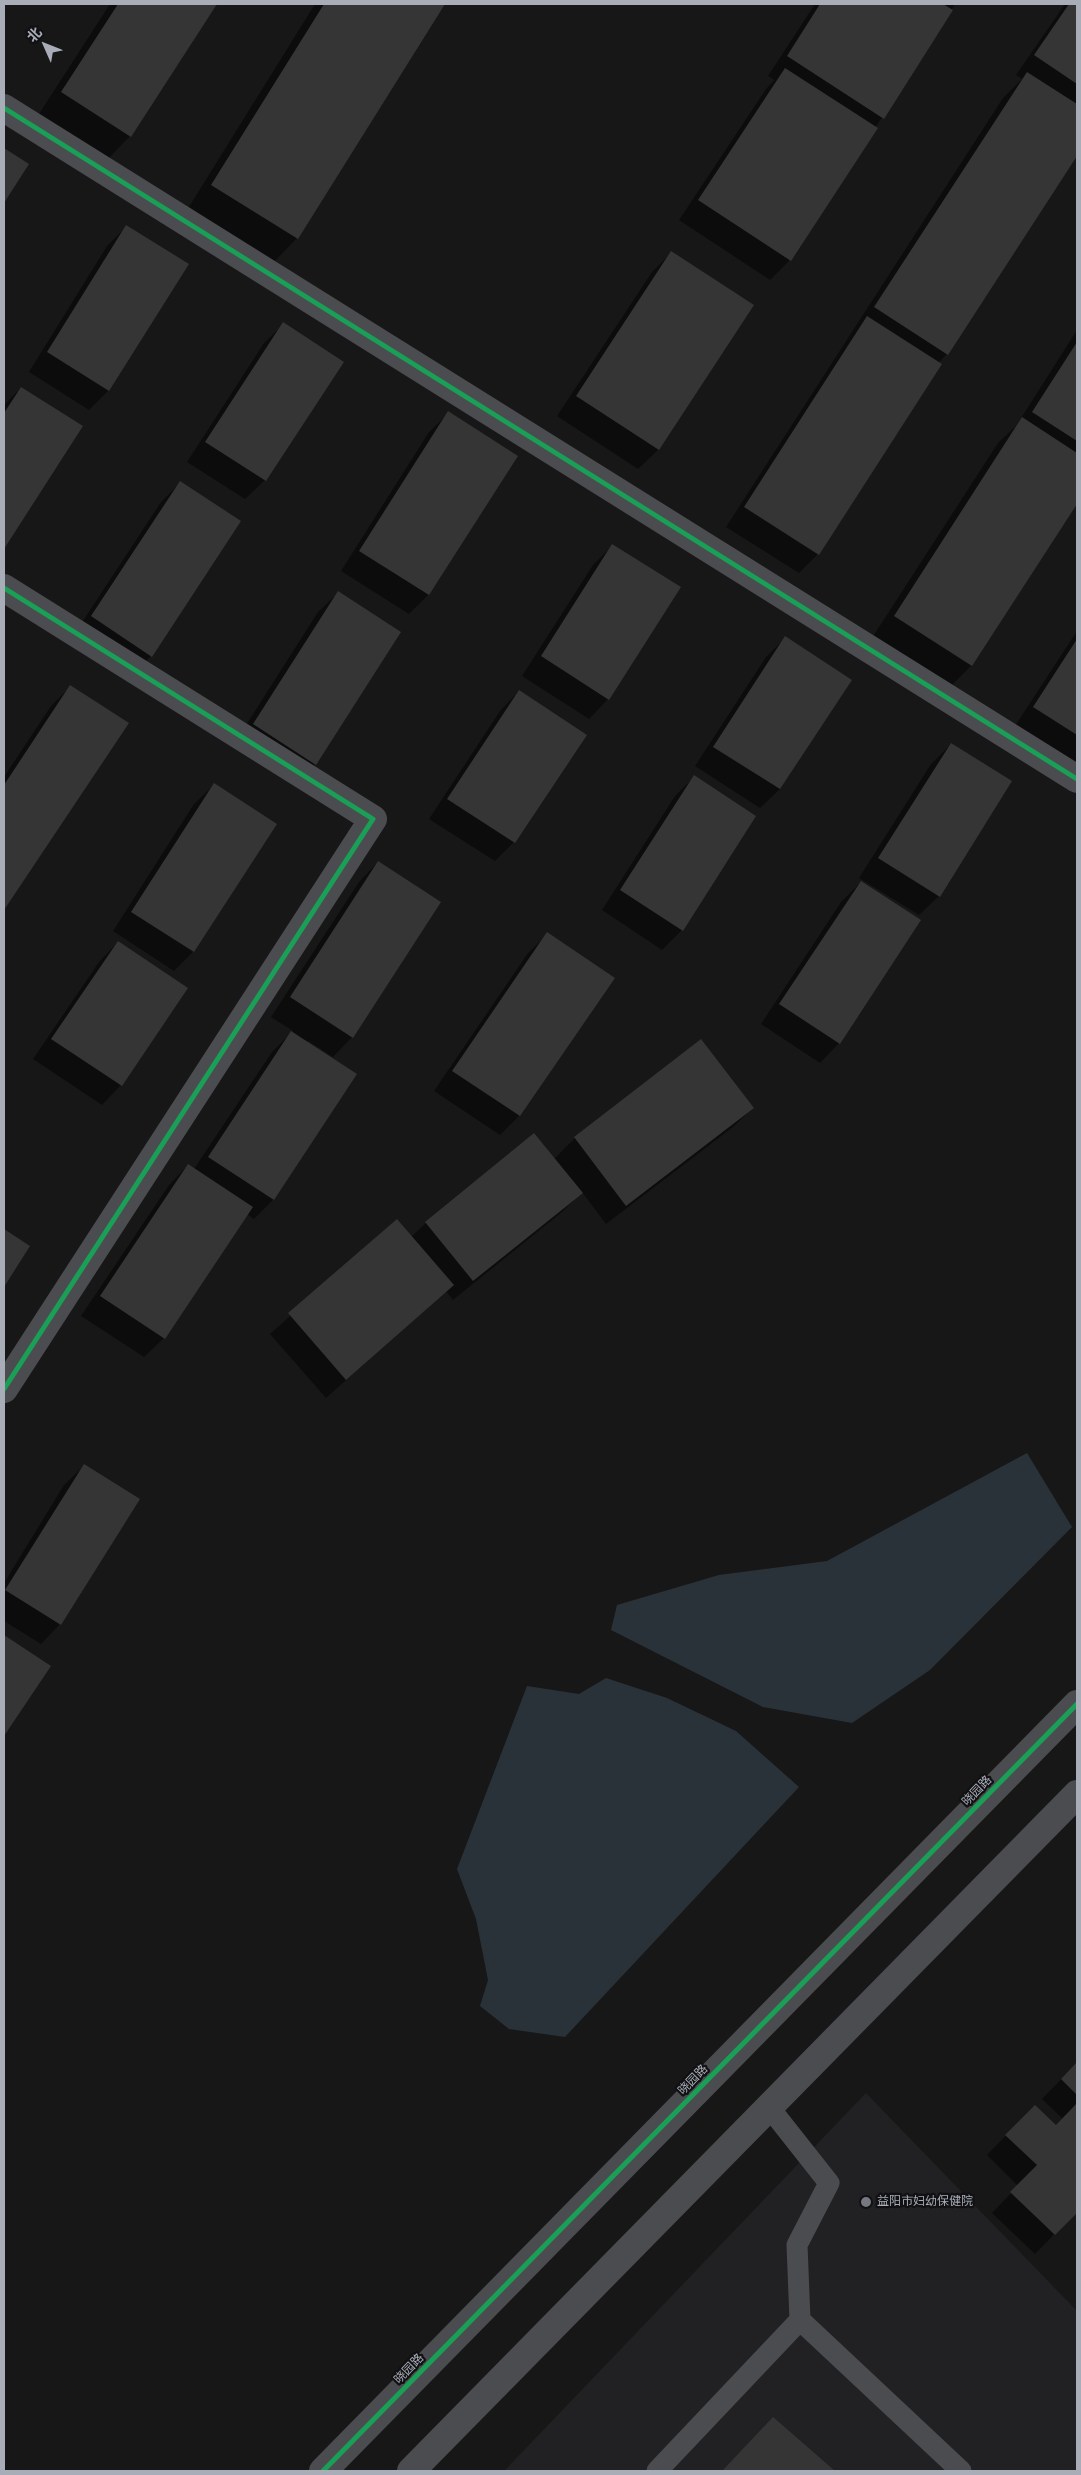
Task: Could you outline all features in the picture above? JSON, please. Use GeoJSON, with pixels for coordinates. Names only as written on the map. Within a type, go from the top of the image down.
{"type":"FeatureCollection","features":[{"type":"Feature","properties":{"kind":"street"},"geometry":{"type":"LineString","coordinates":[[4,108],[1077,779]]}},
{"type":"Feature","properties":{"kind":"street"},"geometry":{"type":"LineString","coordinates":[[4,588],[373,819],[4,1389]]}},
{"type":"Feature","properties":{"kind":"street","name":"晓园路"},"geometry":{"type":"LineString","coordinates":[[323,2471],[1077,1704]]}},
{"type":"Feature","properties":{"kind":"street"},"geometry":{"type":"LineString","coordinates":[[411,2471],[1077,1794]]}},
{"type":"Feature","properties":{"kind":"lane"},"geometry":{"type":"LineString","coordinates":[[769,2107],[829,2182],[797,2246],[800,2320],[961,2471]]}},
{"type":"Feature","properties":{"kind":"lane"},"geometry":{"type":"LineString","coordinates":[[657,2471],[800,2320]]}},
{"type":"Feature","properties":{"kind":"shaded area"},"geometry":{"type":"Polygon","coordinates":[[[1027,1453],[1072,1527],[930,1670],[852,1723],[763,1707],[611,1630],[617,1605],[719,1575],[827,1561],[1027,1453]]]}},
{"type":"Feature","properties":{"kind":"shaded area"},"geometry":{"type":"Polygon","coordinates":[[[606,1678],[667,1698],[736,1731],[799,1787],[565,2037],[509,2029],[480,2006],[488,1980],[476,1919],[457,1869],[527,1686],[579,1694],[606,1678]]]}},
{"type":"Feature","properties":{"kind":"shaded area","name":"益阳市妇幼保健院"},"geometry":{"type":"Polygon","coordinates":[[[866,2093],[1077,2311],[1077,2471],[504,2471],[866,2093]]]}},
{"type":"Feature","properties":{"kind":"building"},"geometry":{"type":"Polygon","coordinates":[[[118,4],[217,4],[131,137],[61,92],[118,4]]]}},
{"type":"Feature","properties":{"kind":"building"},"geometry":{"type":"Polygon","coordinates":[[[324,4],[445,4],[298,239],[211,185],[324,4]]]}},
{"type":"Feature","properties":{"kind":"building"},"geometry":{"type":"Polygon","coordinates":[[[820,4],[943,4],[953,10],[884,119],[787,56],[820,4]]]}},
{"type":"Feature","properties":{"kind":"building"},"geometry":{"type":"Polygon","coordinates":[[[1069,4],[1077,4],[1077,84],[1034,55],[1069,4]]]}},
{"type":"Feature","properties":{"kind":"building"},"geometry":{"type":"Polygon","coordinates":[[[785,68],[878,128],[791,261],[698,200],[785,68]]]}},
{"type":"Feature","properties":{"kind":"building"},"geometry":{"type":"Polygon","coordinates":[[[1027,72],[1077,104],[1077,156],[948,355],[874,307],[1027,72]]]}},
{"type":"Feature","properties":{"kind":"building"},"geometry":{"type":"Polygon","coordinates":[[[4,148],[29,164],[4,203],[4,148]]]}},
{"type":"Feature","properties":{"kind":"building"},"geometry":{"type":"Polygon","coordinates":[[[126,225],[189,264],[109,391],[47,352],[126,225]]]}},
{"type":"Feature","properties":{"kind":"building"},"geometry":{"type":"Polygon","coordinates":[[[671,251],[754,305],[659,450],[576,396],[671,251]]]}},
{"type":"Feature","properties":{"kind":"building"},"geometry":{"type":"Polygon","coordinates":[[[867,316],[942,364],[819,555],[744,507],[867,316]]]}},
{"type":"Feature","properties":{"kind":"building"},"geometry":{"type":"Polygon","coordinates":[[[283,322],[344,362],[266,481],[205,442],[283,322]]]}},
{"type":"Feature","properties":{"kind":"building"},"geometry":{"type":"Polygon","coordinates":[[[1077,342],[1077,441],[1032,412],[1077,342]]]}},
{"type":"Feature","properties":{"kind":"building"},"geometry":{"type":"Polygon","coordinates":[[[21,387],[83,426],[4,549],[4,413],[21,387]]]}},
{"type":"Feature","properties":{"kind":"building"},"geometry":{"type":"Polygon","coordinates":[[[448,411],[518,456],[429,595],[359,551],[448,411]]]}},
{"type":"Feature","properties":{"kind":"building"},"geometry":{"type":"Polygon","coordinates":[[[1022,417],[1077,453],[1077,504],[972,666],[894,616],[1022,417]]]}},
{"type":"Feature","properties":{"kind":"building"},"geometry":{"type":"Polygon","coordinates":[[[180,481],[241,521],[152,657],[91,616],[180,481]]]}},
{"type":"Feature","properties":{"kind":"building"},"geometry":{"type":"Polygon","coordinates":[[[612,544],[681,587],[609,700],[541,656],[612,544]]]}},
{"type":"Feature","properties":{"kind":"building"},"geometry":{"type":"Polygon","coordinates":[[[338,591],[401,632],[316,765],[253,724],[338,591]]]}},
{"type":"Feature","properties":{"kind":"building"},"geometry":{"type":"Polygon","coordinates":[[[785,636],[852,680],[780,789],[713,747],[785,636]]]}},
{"type":"Feature","properties":{"kind":"building"},"geometry":{"type":"Polygon","coordinates":[[[1077,639],[1077,735],[1033,707],[1077,639]]]}},
{"type":"Feature","properties":{"kind":"building"},"geometry":{"type":"Polygon","coordinates":[[[70,685],[129,723],[4,910],[4,785],[70,685]]]}},
{"type":"Feature","properties":{"kind":"building"},"geometry":{"type":"Polygon","coordinates":[[[519,690],[587,735],[515,843],[447,799],[519,690]]]}},
{"type":"Feature","properties":{"kind":"building"},"geometry":{"type":"Polygon","coordinates":[[[951,743],[1012,781],[940,897],[878,858],[951,743]]]}},
{"type":"Feature","properties":{"kind":"building"},"geometry":{"type":"Polygon","coordinates":[[[694,775],[756,816],[683,931],[620,890],[694,775]]]}},
{"type":"Feature","properties":{"kind":"building"},"geometry":{"type":"Polygon","coordinates":[[[214,783],[277,824],[194,952],[131,912],[214,783]]]}},
{"type":"Feature","properties":{"kind":"building"},"geometry":{"type":"Polygon","coordinates":[[[378,861],[441,902],[353,1038],[290,997],[378,861]]]}},
{"type":"Feature","properties":{"kind":"building"},"geometry":{"type":"Polygon","coordinates":[[[861,881],[921,920],[840,1044],[779,1004],[861,881]]]}},
{"type":"Feature","properties":{"kind":"building"},"geometry":{"type":"Polygon","coordinates":[[[547,932],[615,978],[520,1116],[452,1071],[547,932]]]}},
{"type":"Feature","properties":{"kind":"building"},"geometry":{"type":"Polygon","coordinates":[[[118,941],[188,988],[122,1086],[51,1039],[118,941]]]}},
{"type":"Feature","properties":{"kind":"building"},"geometry":{"type":"Polygon","coordinates":[[[291,1031],[357,1074],[274,1200],[208,1157],[291,1031]]]}},
{"type":"Feature","properties":{"kind":"building"},"geometry":{"type":"Polygon","coordinates":[[[701,1039],[754,1108],[626,1206],[574,1137],[701,1039]]]}},
{"type":"Feature","properties":{"kind":"building"},"geometry":{"type":"Polygon","coordinates":[[[534,1133],[583,1193],[473,1281],[425,1222],[534,1133]]]}},
{"type":"Feature","properties":{"kind":"building"},"geometry":{"type":"Polygon","coordinates":[[[188,1164],[253,1207],[165,1339],[100,1296],[188,1164]]]}},
{"type":"Feature","properties":{"kind":"building"},"geometry":{"type":"Polygon","coordinates":[[[397,1219],[454,1285],[346,1380],[288,1313],[397,1219]]]}},
{"type":"Feature","properties":{"kind":"building"},"geometry":{"type":"Polygon","coordinates":[[[4,1229],[30,1246],[4,1287],[4,1229]]]}},
{"type":"Feature","properties":{"kind":"building"},"geometry":{"type":"Polygon","coordinates":[[[84,1464],[140,1499],[61,1625],[5,1590],[84,1464]]]}},
{"type":"Feature","properties":{"kind":"building"},"geometry":{"type":"Polygon","coordinates":[[[4,1635],[51,1666],[4,1736],[4,1635]]]}},
{"type":"Feature","properties":{"kind":"building"},"geometry":{"type":"Polygon","coordinates":[[[1077,2062],[1077,2095],[1061,2079],[1077,2062]]]}},
{"type":"Feature","properties":{"kind":"building"},"geometry":{"type":"Polygon","coordinates":[[[1077,2103],[1077,2213],[1055,2235],[1010,2192],[1037,2165],[1005,2135],[1035,2105],[1056,2125],[1077,2103]]]}},
{"type":"Feature","properties":{"kind":"building"},"geometry":{"type":"Polygon","coordinates":[[[773,2417],[835,2471],[722,2471],[773,2417]]]}},
{"type":"Feature","properties":{"kind":"cycle path"},"geometry":{"type":"LineString","coordinates":[[4,108],[1077,779]]}},
{"type":"Feature","properties":{"kind":"cycle path"},"geometry":{"type":"LineString","coordinates":[[4,588],[373,819],[4,1389]]}},
{"type":"Feature","properties":{"kind":"cycle path"},"geometry":{"type":"LineString","coordinates":[[323,2471],[1077,1704]]}},
{"type":"Feature","properties":{"kind":"place","name":"益阳市妇幼保健院"},"geometry":{"type":"Point","coordinates":[866,2202]}}]}
